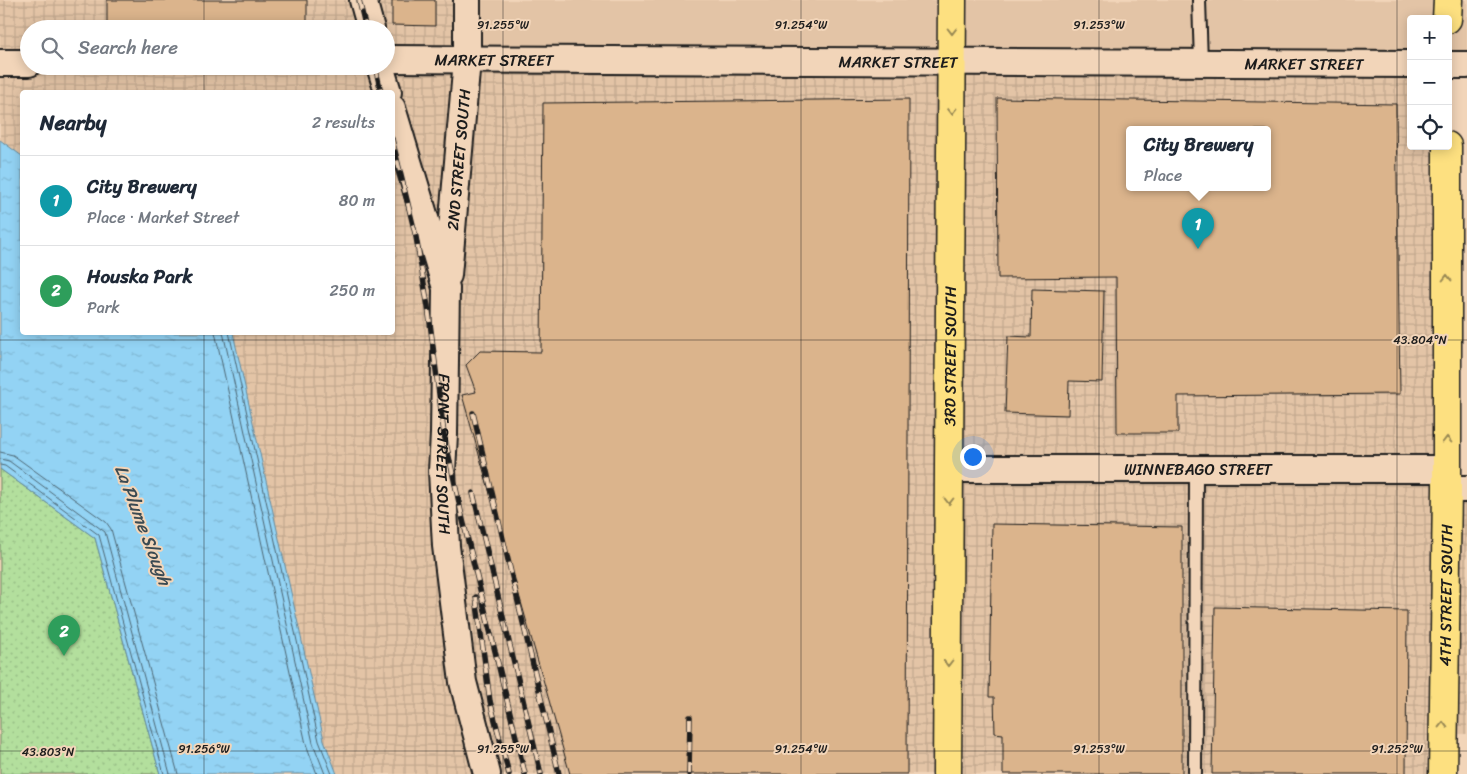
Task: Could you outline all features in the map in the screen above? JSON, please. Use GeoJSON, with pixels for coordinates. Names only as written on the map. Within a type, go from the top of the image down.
{"type":"FeatureCollection","features":[{"type":"Feature","properties":{"kind":"highway","name":"3RD STREET SOUTH"},"geometry":{"type":"LineString","coordinates":[[947,774],[952,0]]}},
{"type":"Feature","properties":{"kind":"highway"},"geometry":{"type":"LineString","coordinates":[[1448,0],[1448,15]]}},
{"type":"Feature","properties":{"kind":"highway","name":"4TH STREET SOUTH"},"geometry":{"type":"LineString","coordinates":[[1443,774],[1454,482],[1447,150]]}},
{"type":"Feature","properties":{"kind":"street"},"geometry":{"type":"LineString","coordinates":[[364,0],[369,20]]}},
{"type":"Feature","properties":{"kind":"street","name":"2ND STREET SOUTH"},"geometry":{"type":"LineString","coordinates":[[446,288],[467,60],[468,0]]}},
{"type":"Feature","properties":{"kind":"street","name":"MARKET STREET"},"geometry":{"type":"LineString","coordinates":[[395,59],[1407,64]]}},
{"type":"Feature","properties":{"kind":"street"},"geometry":{"type":"LineString","coordinates":[[0,63],[20,63]]}},
{"type":"Feature","properties":{"kind":"street"},"geometry":{"type":"LineString","coordinates":[[1452,64],[1467,64]]}},
{"type":"Feature","properties":{"kind":"street"},"geometry":{"type":"LineString","coordinates":[[383,75],[387,90]]}},
{"type":"Feature","properties":{"kind":"street","name":"FRONT STREET SOUTH"},"geometry":{"type":"LineString","coordinates":[[395,118],[446,288],[442,471],[446,546],[464,682],[487,774]]}},
{"type":"Feature","properties":{"kind":"street","name":"WINNEBAGO STREET"},"geometry":{"type":"LineString","coordinates":[[949,469],[1196,469],[1454,482]]}},
{"type":"Feature","properties":{"kind":"lane"},"geometry":{"type":"LineString","coordinates":[[1199,0],[1201,63]]}},
{"type":"Feature","properties":{"kind":"lane"},"geometry":{"type":"LineString","coordinates":[[1195,774],[1196,469]]}},
{"type":"Feature","properties":{"kind":"shaded area"},"geometry":{"type":"Polygon","coordinates":[[[0,0],[467,0],[467,59],[1407,64],[1407,150],[1447,150],[1447,488],[1467,489],[1467,734],[1443,734],[1443,774],[337,774],[324,740],[233,335],[395,335],[395,90],[20,90],[20,155],[0,140],[0,0]]]}},
{"type":"Feature","properties":{"kind":"shaded area"},"geometry":{"type":"Polygon","coordinates":[[[467,0],[1467,0],[1467,65],[1452,65],[1452,15],[1407,15],[1407,64],[467,60],[467,0]]]}},
{"type":"Feature","properties":{"kind":"green space"},"geometry":{"type":"Polygon","coordinates":[[[0,469],[95,538],[160,774],[0,774],[0,469]]]}},
{"type":"Feature","properties":{"kind":"water","name":"La Plume Slough"},"geometry":{"type":"Polygon","coordinates":[[[0,140],[20,155],[20,335],[233,335],[324,740],[337,774],[160,774],[95,538],[0,469],[0,140]]]}},
{"type":"Feature","properties":{"kind":"building"},"geometry":{"type":"Polygon","coordinates":[[[107,0],[307,0],[307,20],[107,20],[107,0]]]}},
{"type":"Feature","properties":{"kind":"building"},"geometry":{"type":"Polygon","coordinates":[[[392,0],[435,0],[435,26],[395,25],[395,20],[392,20],[392,0]]]}},
{"type":"Feature","properties":{"kind":"building"},"geometry":{"type":"Polygon","coordinates":[[[997,98],[1396,104],[1400,394],[1178,396],[1178,433],[1117,433],[1116,277],[998,278],[997,98]]]}},
{"type":"Feature","properties":{"kind":"building"},"geometry":{"type":"Polygon","coordinates":[[[909,99],[907,774],[570,774],[462,395],[476,392],[466,365],[480,351],[541,352],[543,103],[909,99]]]}},
{"type":"Feature","properties":{"kind":"building"},"geometry":{"type":"Polygon","coordinates":[[[1032,289],[1104,291],[1102,382],[1069,381],[1068,415],[1005,413],[1008,336],[1031,337],[1032,289]]]}},
{"type":"Feature","properties":{"kind":"building"},"geometry":{"type":"Polygon","coordinates":[[[992,524],[1182,527],[1182,774],[1003,774],[1003,734],[995,733],[994,697],[989,697],[992,524]]]}},
{"type":"Feature","properties":{"kind":"building"},"geometry":{"type":"Polygon","coordinates":[[[1215,607],[1407,611],[1406,774],[1212,774],[1215,607]]]}},
{"type":"Feature","properties":{"kind":"railway"},"geometry":{"type":"LineString","coordinates":[[359,0],[364,20]]}},
{"type":"Feature","properties":{"kind":"railway"},"geometry":{"type":"LineString","coordinates":[[377,75],[381,90]]}},
{"type":"Feature","properties":{"kind":"railway"},"geometry":{"type":"LineString","coordinates":[[395,151],[416,237],[428,307],[444,434],[525,774]]}},
{"type":"Feature","properties":{"kind":"railway"},"geometry":{"type":"LineString","coordinates":[[473,413],[559,774]]}},
{"type":"Feature","properties":{"kind":"railway"},"geometry":{"type":"LineString","coordinates":[[473,493],[541,774]]}},
{"type":"Feature","properties":{"kind":"railway"},"geometry":{"type":"LineString","coordinates":[[476,597],[490,701],[509,774]]}},
{"type":"Feature","properties":{"kind":"railway"},"geometry":{"type":"LineString","coordinates":[[689,774],[690,717]]}},
{"type":"Feature","properties":{"kind":"place","name":"City Brewery"},"geometry":{"type":"Point","coordinates":[1198,249]}},
{"type":"Feature","properties":{"kind":"place","name":"Houska Park"},"geometry":{"type":"Point","coordinates":[64,656]}}]}
